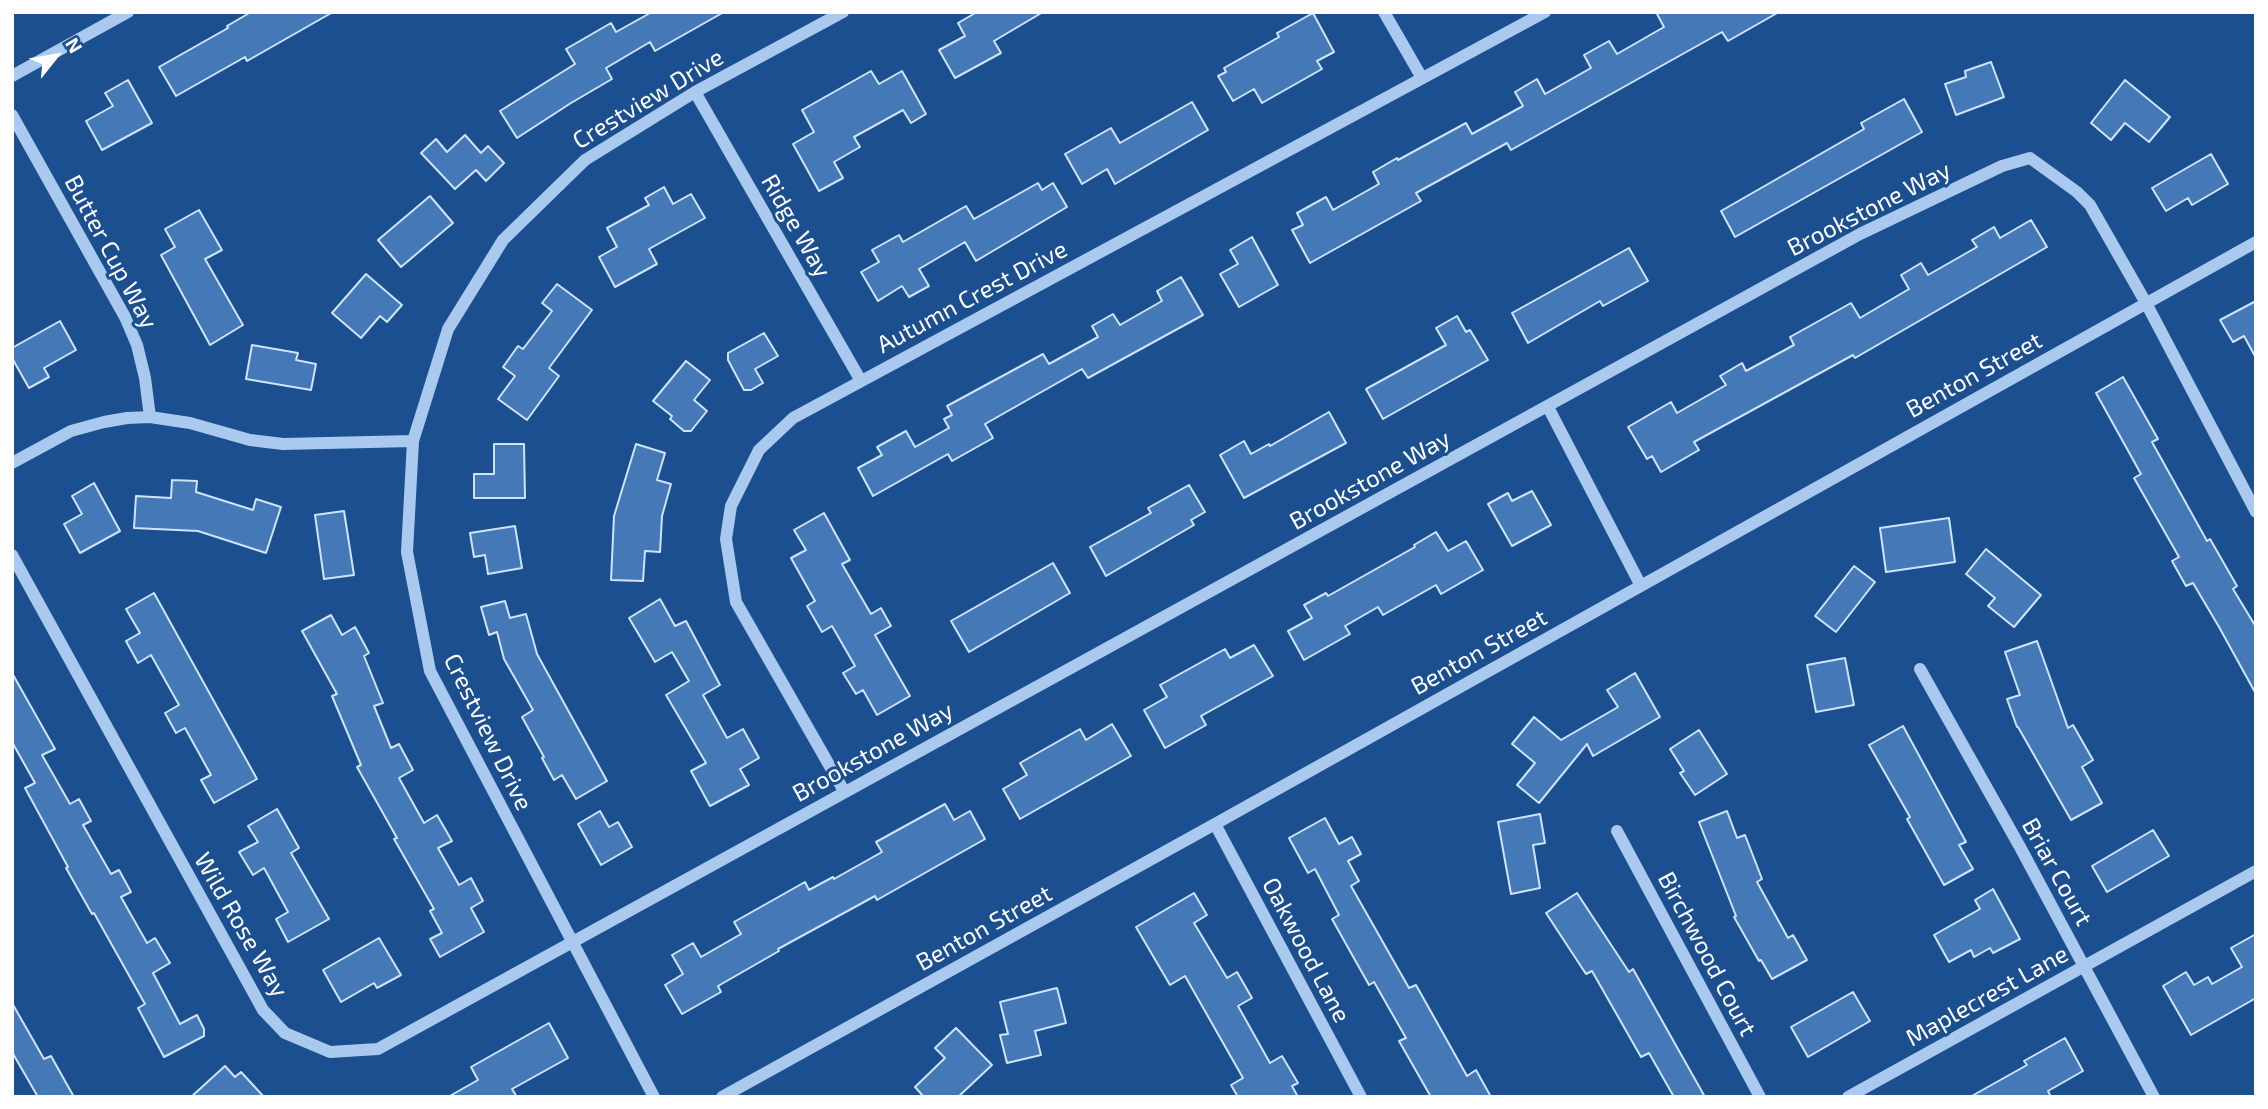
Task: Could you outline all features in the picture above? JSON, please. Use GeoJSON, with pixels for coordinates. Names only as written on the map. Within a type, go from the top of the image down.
{"type":"FeatureCollection","features":[{"type":"Feature","properties":{"kind":"street"},"geometry":{"type":"LineString","coordinates":[[12,76],[128,12]]}},
{"type":"Feature","properties":{"kind":"street","name":"Crestview Drive"},"geometry":{"type":"LineString","coordinates":[[654,1097],[430,671],[407,552],[413,441],[448,329],[503,240],[584,160],[695,92],[843,12]]}},
{"type":"Feature","properties":{"kind":"street"},"geometry":{"type":"LineString","coordinates":[[1384,12],[1422,78]]}},
{"type":"Feature","properties":{"kind":"street","name":"Autumn Crest Drive"},"geometry":{"type":"LineString","coordinates":[[844,791],[736,602],[726,539],[731,506],[759,450],[793,418],[1545,12]]}},
{"type":"Feature","properties":{"kind":"street","name":"Ridge Way"},"geometry":{"type":"LineString","coordinates":[[695,92],[860,381]]}},
{"type":"Feature","properties":{"kind":"street","name":"Butter Cup Way"},"geometry":{"type":"LineString","coordinates":[[12,115],[125,317],[137,345],[150,418]]}},
{"type":"Feature","properties":{"kind":"street","name":"Brookstone Way"},"geometry":{"type":"LineString","coordinates":[[572,943],[1860,234],[2002,166],[2030,158],[2077,192],[2090,205],[2146,303]]}},
{"type":"Feature","properties":{"kind":"street","name":"Benton Street"},"geometry":{"type":"LineString","coordinates":[[722,1097],[2256,242]]}},
{"type":"Feature","properties":{"kind":"street"},"geometry":{"type":"LineString","coordinates":[[2146,303],[2256,512]]}},
{"type":"Feature","properties":{"kind":"street"},"geometry":{"type":"LineString","coordinates":[[1548,407],[1641,586]]}},
{"type":"Feature","properties":{"kind":"street"},"geometry":{"type":"LineString","coordinates":[[12,463],[71,431],[104,422],[150,418],[190,423],[250,440],[284,443],[413,441]]}},
{"type":"Feature","properties":{"kind":"street","name":"Wild Rose Way"},"geometry":{"type":"LineString","coordinates":[[12,555],[263,1010],[285,1033],[330,1052],[378,1049],[572,943]]}},
{"type":"Feature","properties":{"kind":"street","name":"Briar Court"},"geometry":{"type":"LineString","coordinates":[[1920,669],[2154,1097]]}},
{"type":"Feature","properties":{"kind":"street","name":"Oakwood Lane"},"geometry":{"type":"LineString","coordinates":[[1215,824],[1361,1097]]}},
{"type":"Feature","properties":{"kind":"street","name":"Birchwood Court"},"geometry":{"type":"LineString","coordinates":[[1616,831],[1760,1097]]}},
{"type":"Feature","properties":{"kind":"street","name":"Maplecrest Lane"},"geometry":{"type":"LineString","coordinates":[[1848,1097],[2256,871]]}},
{"type":"Feature","properties":{"kind":"building"},"geometry":{"type":"Polygon","coordinates":[[[251,12],[333,12],[247,61],[245,57],[176,96],[159,67],[251,12]]]}},
{"type":"Feature","properties":{"kind":"building"},"geometry":{"type":"Polygon","coordinates":[[[652,12],[724,12],[655,51],[650,42],[606,68],[612,79],[517,138],[500,111],[575,64],[566,49],[611,23],[616,32],[652,12]]]}},
{"type":"Feature","properties":{"kind":"building"},"geometry":{"type":"Polygon","coordinates":[[[977,12],[1043,12],[994,41],[1001,53],[955,78],[939,50],[965,36],[958,23],[977,12]]]}},
{"type":"Feature","properties":{"kind":"building"},"geometry":{"type":"Polygon","coordinates":[[[1656,12],[1779,12],[1728,41],[1722,32],[1511,150],[1507,143],[1416,193],[1421,201],[1310,263],[1292,230],[1303,225],[1297,213],[1326,197],[1333,210],[1379,184],[1373,172],[1397,158],[1398,160],[1466,123],[1472,134],[1523,106],[1515,92],[1537,79],[1545,94],[1591,68],[1584,55],[1609,41],[1617,54],[1664,27],[1656,12]]]}},
{"type":"Feature","properties":{"kind":"building"},"geometry":{"type":"Polygon","coordinates":[[[1313,13],[1334,52],[1317,61],[1322,69],[1262,103],[1254,89],[1233,101],[1218,76],[1226,72],[1224,68],[1279,37],[1277,33],[1313,13]]]}},
{"type":"Feature","properties":{"kind":"building"},"geometry":{"type":"Polygon","coordinates":[[[1991,62],[2004,97],[1956,115],[1945,84],[1966,77],[1965,71],[1991,62]]]}},
{"type":"Feature","properties":{"kind":"building"},"geometry":{"type":"Polygon","coordinates":[[[871,71],[879,84],[902,71],[926,114],[911,123],[903,110],[854,137],[860,147],[834,162],[843,178],[819,191],[793,144],[814,132],[802,110],[871,71]]]}},
{"type":"Feature","properties":{"kind":"building"},"geometry":{"type":"Polygon","coordinates":[[[128,80],[152,123],[102,150],[86,121],[113,106],[105,93],[128,80]]]}},
{"type":"Feature","properties":{"kind":"building"},"geometry":{"type":"Polygon","coordinates":[[[2125,80],[2170,117],[2149,142],[2125,123],[2111,140],[2091,123],[2125,80]]]}},
{"type":"Feature","properties":{"kind":"building"},"geometry":{"type":"Polygon","coordinates":[[[1904,99],[1922,132],[1735,237],[1721,211],[1864,129],[1861,123],[1904,99]]]}},
{"type":"Feature","properties":{"kind":"building"},"geometry":{"type":"Polygon","coordinates":[[[1192,102],[1208,130],[1115,184],[1107,169],[1082,184],[1065,154],[1111,128],[1120,143],[1192,102]]]}},
{"type":"Feature","properties":{"kind":"building"},"geometry":{"type":"Polygon","coordinates":[[[465,135],[481,153],[488,146],[504,163],[486,181],[476,170],[455,189],[421,153],[436,139],[447,152],[465,135]]]}},
{"type":"Feature","properties":{"kind":"building"},"geometry":{"type":"Polygon","coordinates":[[[2211,154],[2228,184],[2192,205],[2188,198],[2166,211],[2152,188],[2211,154]]]}},
{"type":"Feature","properties":{"kind":"building"},"geometry":{"type":"Polygon","coordinates":[[[1038,183],[1042,190],[1053,183],[1067,207],[976,261],[965,242],[919,269],[929,286],[909,297],[902,286],[878,301],[861,272],[879,262],[872,250],[899,235],[903,242],[966,206],[974,219],[1038,183]]]}},
{"type":"Feature","properties":{"kind":"building"},"geometry":{"type":"Polygon","coordinates":[[[664,187],[673,204],[691,194],[705,218],[649,249],[657,264],[615,287],[599,257],[617,247],[607,228],[649,205],[645,198],[664,187]]]}},
{"type":"Feature","properties":{"kind":"building"},"geometry":{"type":"Polygon","coordinates":[[[430,196],[453,223],[401,267],[378,240],[430,196]]]}},
{"type":"Feature","properties":{"kind":"building"},"geometry":{"type":"Polygon","coordinates":[[[199,210],[222,250],[205,259],[243,325],[210,345],[161,255],[175,247],[165,229],[199,210]]]}},
{"type":"Feature","properties":{"kind":"building"},"geometry":{"type":"Polygon","coordinates":[[[2031,220],[2047,247],[1855,358],[1853,355],[1694,442],[1699,450],[1661,472],[1652,456],[1647,459],[1628,427],[1671,402],[1677,413],[1726,385],[1720,376],[1742,363],[1746,371],[1794,345],[1790,337],[1851,303],[1860,318],[1909,289],[1901,275],[1921,263],[1928,275],[1977,247],[1972,240],[1994,227],[2000,238],[2031,220]]]}},
{"type":"Feature","properties":{"kind":"building"},"geometry":{"type":"Polygon","coordinates":[[[1252,237],[1278,285],[1239,307],[1220,274],[1238,264],[1230,250],[1252,237]]]}},
{"type":"Feature","properties":{"kind":"building"},"geometry":{"type":"Polygon","coordinates":[[[1629,248],[1648,281],[1603,306],[1600,301],[1528,343],[1512,313],[1629,248]]]}},
{"type":"Feature","properties":{"kind":"building"},"geometry":{"type":"Polygon","coordinates":[[[366,274],[402,305],[387,322],[380,316],[361,338],[332,313],[366,274]]]}},
{"type":"Feature","properties":{"kind":"building"},"geometry":{"type":"Polygon","coordinates":[[[1181,277],[1203,315],[1088,378],[1082,369],[985,424],[993,438],[952,461],[948,454],[873,496],[858,468],[882,455],[877,447],[906,431],[915,447],[949,428],[944,419],[952,415],[947,406],[1043,354],[1049,364],[1098,337],[1092,326],[1113,314],[1120,325],[1162,301],[1157,291],[1181,277]]]}},
{"type":"Feature","properties":{"kind":"building"},"geometry":{"type":"Polygon","coordinates":[[[557,284],[592,310],[549,368],[559,376],[527,420],[498,399],[515,376],[503,367],[518,346],[523,349],[552,311],[542,303],[557,284]]]}},
{"type":"Feature","properties":{"kind":"building"},"geometry":{"type":"Polygon","coordinates":[[[2256,301],[2256,358],[2244,336],[2233,342],[2220,320],[2256,301]]]}},
{"type":"Feature","properties":{"kind":"building"},"geometry":{"type":"Polygon","coordinates":[[[1457,316],[1466,332],[1470,330],[1488,360],[1383,419],[1366,389],[1446,345],[1436,328],[1457,316]]]}},
{"type":"Feature","properties":{"kind":"building"},"geometry":{"type":"Polygon","coordinates":[[[60,321],[76,350],[44,368],[49,377],[29,388],[12,358],[12,348],[60,321]]]}},
{"type":"Feature","properties":{"kind":"building"},"geometry":{"type":"Polygon","coordinates":[[[764,333],[778,356],[755,369],[763,383],[751,390],[744,390],[728,360],[728,353],[764,333]]]}},
{"type":"Feature","properties":{"kind":"building"},"geometry":{"type":"Polygon","coordinates":[[[252,345],[298,353],[296,360],[316,364],[311,390],[246,379],[252,345]]]}},
{"type":"Feature","properties":{"kind":"building"},"geometry":{"type":"Polygon","coordinates":[[[686,361],[710,380],[694,400],[707,411],[691,431],[684,431],[670,419],[672,416],[653,401],[686,361]]]}},
{"type":"Feature","properties":{"kind":"building"},"geometry":{"type":"Polygon","coordinates":[[[2123,377],[2158,439],[2152,442],[2207,541],[2210,539],[2237,586],[2233,589],[2256,627],[2256,694],[2193,583],[2186,586],[2172,561],[2179,557],[2134,478],[2141,474],[2096,393],[2123,377]]]}},
{"type":"Feature","properties":{"kind":"building"},"geometry":{"type":"Polygon","coordinates":[[[1329,412],[1346,443],[1244,498],[1220,455],[1244,441],[1251,454],[1329,412]]]}},
{"type":"Feature","properties":{"kind":"building"},"geometry":{"type":"Polygon","coordinates":[[[494,444],[524,444],[525,498],[474,498],[474,474],[494,474],[494,444]]]}},
{"type":"Feature","properties":{"kind":"building"},"geometry":{"type":"Polygon","coordinates":[[[636,444],[665,453],[657,480],[671,484],[662,516],[660,552],[645,551],[643,581],[611,580],[614,516],[636,444]]]}},
{"type":"Feature","properties":{"kind":"building"},"geometry":{"type":"Polygon","coordinates":[[[172,480],[197,481],[196,492],[253,510],[256,499],[281,507],[266,553],[198,531],[134,528],[136,496],[171,498],[172,480]]]}},
{"type":"Feature","properties":{"kind":"building"},"geometry":{"type":"Polygon","coordinates":[[[94,483],[120,531],[80,553],[64,524],[82,514],[72,496],[94,483]]]}},
{"type":"Feature","properties":{"kind":"building"},"geometry":{"type":"Polygon","coordinates":[[[1189,485],[1205,512],[1191,520],[1194,525],[1106,576],[1090,547],[1151,513],[1148,508],[1189,485]]]}},
{"type":"Feature","properties":{"kind":"building"},"geometry":{"type":"Polygon","coordinates":[[[1532,491],[1551,525],[1512,546],[1488,504],[1508,493],[1512,501],[1532,491]]]}},
{"type":"Feature","properties":{"kind":"building"},"geometry":{"type":"Polygon","coordinates":[[[344,511],[354,575],[324,579],[315,515],[344,511]]]}},
{"type":"Feature","properties":{"kind":"building"},"geometry":{"type":"Polygon","coordinates":[[[824,513],[850,560],[842,564],[871,614],[881,608],[891,626],[875,635],[910,696],[877,715],[863,690],[856,694],[843,673],[855,666],[832,626],[822,632],[807,606],[815,601],[791,558],[806,550],[794,530],[824,513]]]}},
{"type":"Feature","properties":{"kind":"building"},"geometry":{"type":"Polygon","coordinates":[[[1949,518],[1955,562],[1886,572],[1880,528],[1949,518]]]}},
{"type":"Feature","properties":{"kind":"building"},"geometry":{"type":"Polygon","coordinates":[[[515,526],[522,568],[488,574],[485,555],[474,557],[470,533],[515,526]]]}},
{"type":"Feature","properties":{"kind":"building"},"geometry":{"type":"Polygon","coordinates":[[[1436,532],[1448,551],[1466,541],[1483,570],[1441,594],[1436,585],[1383,615],[1378,607],[1345,626],[1350,634],[1304,660],[1288,631],[1312,618],[1304,605],[1326,593],[1328,596],[1415,547],[1414,545],[1436,532]]]}},
{"type":"Feature","properties":{"kind":"building"},"geometry":{"type":"Polygon","coordinates":[[[1986,549],[2041,595],[2014,627],[1988,606],[1995,598],[1966,574],[1986,549]]]}},
{"type":"Feature","properties":{"kind":"building"},"geometry":{"type":"Polygon","coordinates":[[[1053,563],[1070,593],[969,652],[951,621],[1053,563]]]}},
{"type":"Feature","properties":{"kind":"building"},"geometry":{"type":"Polygon","coordinates":[[[1854,566],[1875,582],[1836,632],[1815,616],[1854,566]]]}},
{"type":"Feature","properties":{"kind":"building"},"geometry":{"type":"Polygon","coordinates":[[[154,593],[257,779],[214,803],[201,780],[211,775],[185,728],[176,733],[165,713],[179,705],[151,655],[138,663],[126,641],[140,633],[126,609],[154,593]]]}},
{"type":"Feature","properties":{"kind":"building"},"geometry":{"type":"Polygon","coordinates":[[[660,599],[675,626],[686,621],[720,685],[703,695],[727,738],[743,729],[759,758],[740,769],[749,785],[710,806],[691,771],[706,763],[666,695],[689,681],[672,652],[655,662],[629,618],[660,599]]]}},
{"type":"Feature","properties":{"kind":"building"},"geometry":{"type":"Polygon","coordinates":[[[505,601],[510,618],[526,614],[537,654],[607,781],[576,799],[562,775],[554,780],[542,758],[544,757],[522,717],[533,710],[504,659],[497,632],[489,635],[481,607],[505,601]]]}},
{"type":"Feature","properties":{"kind":"building"},"geometry":{"type":"Polygon","coordinates":[[[331,615],[342,635],[355,627],[369,653],[364,656],[383,703],[374,706],[391,748],[399,744],[413,770],[399,778],[424,823],[437,815],[452,841],[438,848],[459,885],[471,878],[483,901],[471,908],[484,932],[440,957],[430,939],[442,933],[430,911],[434,909],[357,767],[361,765],[332,696],[337,694],[302,631],[331,615]]]}},
{"type":"Feature","properties":{"kind":"building"},"geometry":{"type":"Polygon","coordinates":[[[2037,641],[2068,728],[2073,725],[2093,760],[2082,767],[2102,803],[2071,820],[2017,727],[2007,699],[2020,695],[2005,652],[2037,641]]]}},
{"type":"Feature","properties":{"kind":"building"},"geometry":{"type":"Polygon","coordinates":[[[1254,645],[1273,676],[1201,716],[1206,725],[1165,748],[1144,710],[1167,697],[1160,685],[1225,649],[1230,658],[1254,645]]]}},
{"type":"Feature","properties":{"kind":"building"},"geometry":{"type":"Polygon","coordinates":[[[1845,658],[1854,705],[1816,712],[1807,665],[1845,658]]]}},
{"type":"Feature","properties":{"kind":"building"},"geometry":{"type":"Polygon","coordinates":[[[12,673],[55,749],[42,755],[70,804],[79,799],[91,821],[83,825],[111,874],[119,870],[131,892],[121,897],[147,943],[155,938],[170,963],[153,973],[180,1024],[197,1015],[204,1029],[204,1036],[164,1057],[138,1008],[145,1004],[66,868],[68,867],[25,788],[35,783],[12,742],[12,673]]]}},
{"type":"Feature","properties":{"kind":"building"},"geometry":{"type":"Polygon","coordinates":[[[1635,673],[1660,717],[1593,756],[1587,744],[1539,803],[1517,785],[1535,763],[1512,744],[1534,717],[1561,740],[1618,707],[1607,690],[1635,673]]]}},
{"type":"Feature","properties":{"kind":"building"},"geometry":{"type":"Polygon","coordinates":[[[1112,724],[1131,756],[1020,819],[1003,789],[1027,775],[1020,763],[1080,729],[1086,740],[1112,724]]]}},
{"type":"Feature","properties":{"kind":"building"},"geometry":{"type":"Polygon","coordinates":[[[1903,726],[1966,842],[1959,845],[1973,869],[1944,885],[1907,819],[1910,817],[1869,745],[1903,726]]]}},
{"type":"Feature","properties":{"kind":"building"},"geometry":{"type":"Polygon","coordinates":[[[1699,730],[1727,774],[1695,795],[1680,773],[1684,771],[1670,749],[1699,730]]]}},
{"type":"Feature","properties":{"kind":"building"},"geometry":{"type":"Polygon","coordinates":[[[945,804],[954,820],[970,811],[985,839],[877,900],[875,896],[778,949],[779,951],[718,986],[721,992],[682,1014],[665,985],[683,974],[672,955],[693,943],[701,957],[741,934],[734,922],[805,882],[809,890],[833,877],[834,879],[882,852],[876,842],[945,804]]]}},
{"type":"Feature","properties":{"kind":"building"},"geometry":{"type":"Polygon","coordinates":[[[277,809],[299,848],[291,853],[329,919],[288,942],[276,919],[288,912],[264,868],[253,875],[239,852],[258,842],[248,826],[277,809]]]}},
{"type":"Feature","properties":{"kind":"building"},"geometry":{"type":"Polygon","coordinates":[[[600,811],[609,827],[618,822],[632,847],[601,865],[578,824],[600,811]]]}},
{"type":"Feature","properties":{"kind":"building"},"geometry":{"type":"Polygon","coordinates":[[[1727,811],[1737,838],[1745,835],[1762,879],[1757,882],[1788,938],[1793,935],[1807,960],[1772,979],[1734,917],[1736,916],[1699,822],[1727,811]]]}},
{"type":"Feature","properties":{"kind":"building"},"geometry":{"type":"Polygon","coordinates":[[[1540,814],[1545,843],[1533,845],[1540,888],[1511,894],[1498,822],[1540,814]]]}},
{"type":"Feature","properties":{"kind":"building"},"geometry":{"type":"Polygon","coordinates":[[[1325,818],[1339,844],[1352,837],[1361,854],[1348,861],[1359,881],[1351,886],[1409,988],[1416,985],[1467,1076],[1476,1070],[1491,1097],[1431,1097],[1399,1041],[1406,1038],[1374,982],[1369,985],[1332,919],[1339,915],[1315,869],[1308,873],[1289,838],[1325,818]]]}},
{"type":"Feature","properties":{"kind":"building"},"geometry":{"type":"Polygon","coordinates":[[[2153,830],[2169,856],[2107,892],[2092,866],[2153,830]]]}},
{"type":"Feature","properties":{"kind":"building"},"geometry":{"type":"Polygon","coordinates":[[[1993,889],[2020,939],[1993,953],[1990,948],[1974,957],[1971,950],[1949,962],[1934,935],[1980,909],[1975,900],[1993,889]]]}},
{"type":"Feature","properties":{"kind":"building"},"geometry":{"type":"Polygon","coordinates":[[[1194,893],[1207,915],[1194,923],[1227,978],[1237,972],[1252,998],[1238,1006],[1270,1063],[1282,1056],[1298,1083],[1292,1086],[1298,1097],[1238,1097],[1231,1085],[1243,1078],[1185,976],[1170,985],[1136,927],[1194,893]]]}},
{"type":"Feature","properties":{"kind":"building"},"geometry":{"type":"Polygon","coordinates":[[[1577,893],[1629,972],[1633,969],[1705,1097],[1674,1097],[1649,1053],[1641,1057],[1592,971],[1586,974],[1546,913],[1577,893]]]}},
{"type":"Feature","properties":{"kind":"building"},"geometry":{"type":"Polygon","coordinates":[[[2256,934],[2256,998],[2191,1035],[2163,986],[2186,972],[2194,985],[2208,977],[2212,984],[2242,967],[2231,948],[2256,934]]]}},
{"type":"Feature","properties":{"kind":"building"},"geometry":{"type":"Polygon","coordinates":[[[379,938],[401,975],[377,988],[374,983],[341,1002],[323,970],[379,938]]]}},
{"type":"Feature","properties":{"kind":"building"},"geometry":{"type":"Polygon","coordinates":[[[1057,988],[1066,1023],[1035,1031],[1041,1055],[1007,1063],[1000,1035],[1008,1034],[1000,1002],[1057,988]]]}},
{"type":"Feature","properties":{"kind":"building"},"geometry":{"type":"Polygon","coordinates":[[[1853,992],[1870,1021],[1808,1057],[1791,1027],[1853,992]]]}},
{"type":"Feature","properties":{"kind":"building"},"geometry":{"type":"Polygon","coordinates":[[[12,1003],[44,1059],[51,1056],[74,1097],[38,1097],[12,1052],[12,1003]]]}},
{"type":"Feature","properties":{"kind":"building"},"geometry":{"type":"Polygon","coordinates":[[[549,1023],[568,1058],[512,1089],[517,1097],[448,1097],[478,1080],[471,1067],[549,1023]]]}},
{"type":"Feature","properties":{"kind":"building"},"geometry":{"type":"Polygon","coordinates":[[[956,1028],[992,1065],[958,1097],[924,1097],[915,1087],[945,1058],[935,1048],[956,1028]]]}},
{"type":"Feature","properties":{"kind":"building"},"geometry":{"type":"Polygon","coordinates":[[[2065,1038],[2083,1071],[2048,1091],[2051,1097],[1970,1097],[2027,1065],[2024,1061],[2065,1038]]]}},
{"type":"Feature","properties":{"kind":"building"},"geometry":{"type":"Polygon","coordinates":[[[225,1066],[235,1077],[241,1072],[264,1097],[191,1097],[225,1066]]]}}]}
